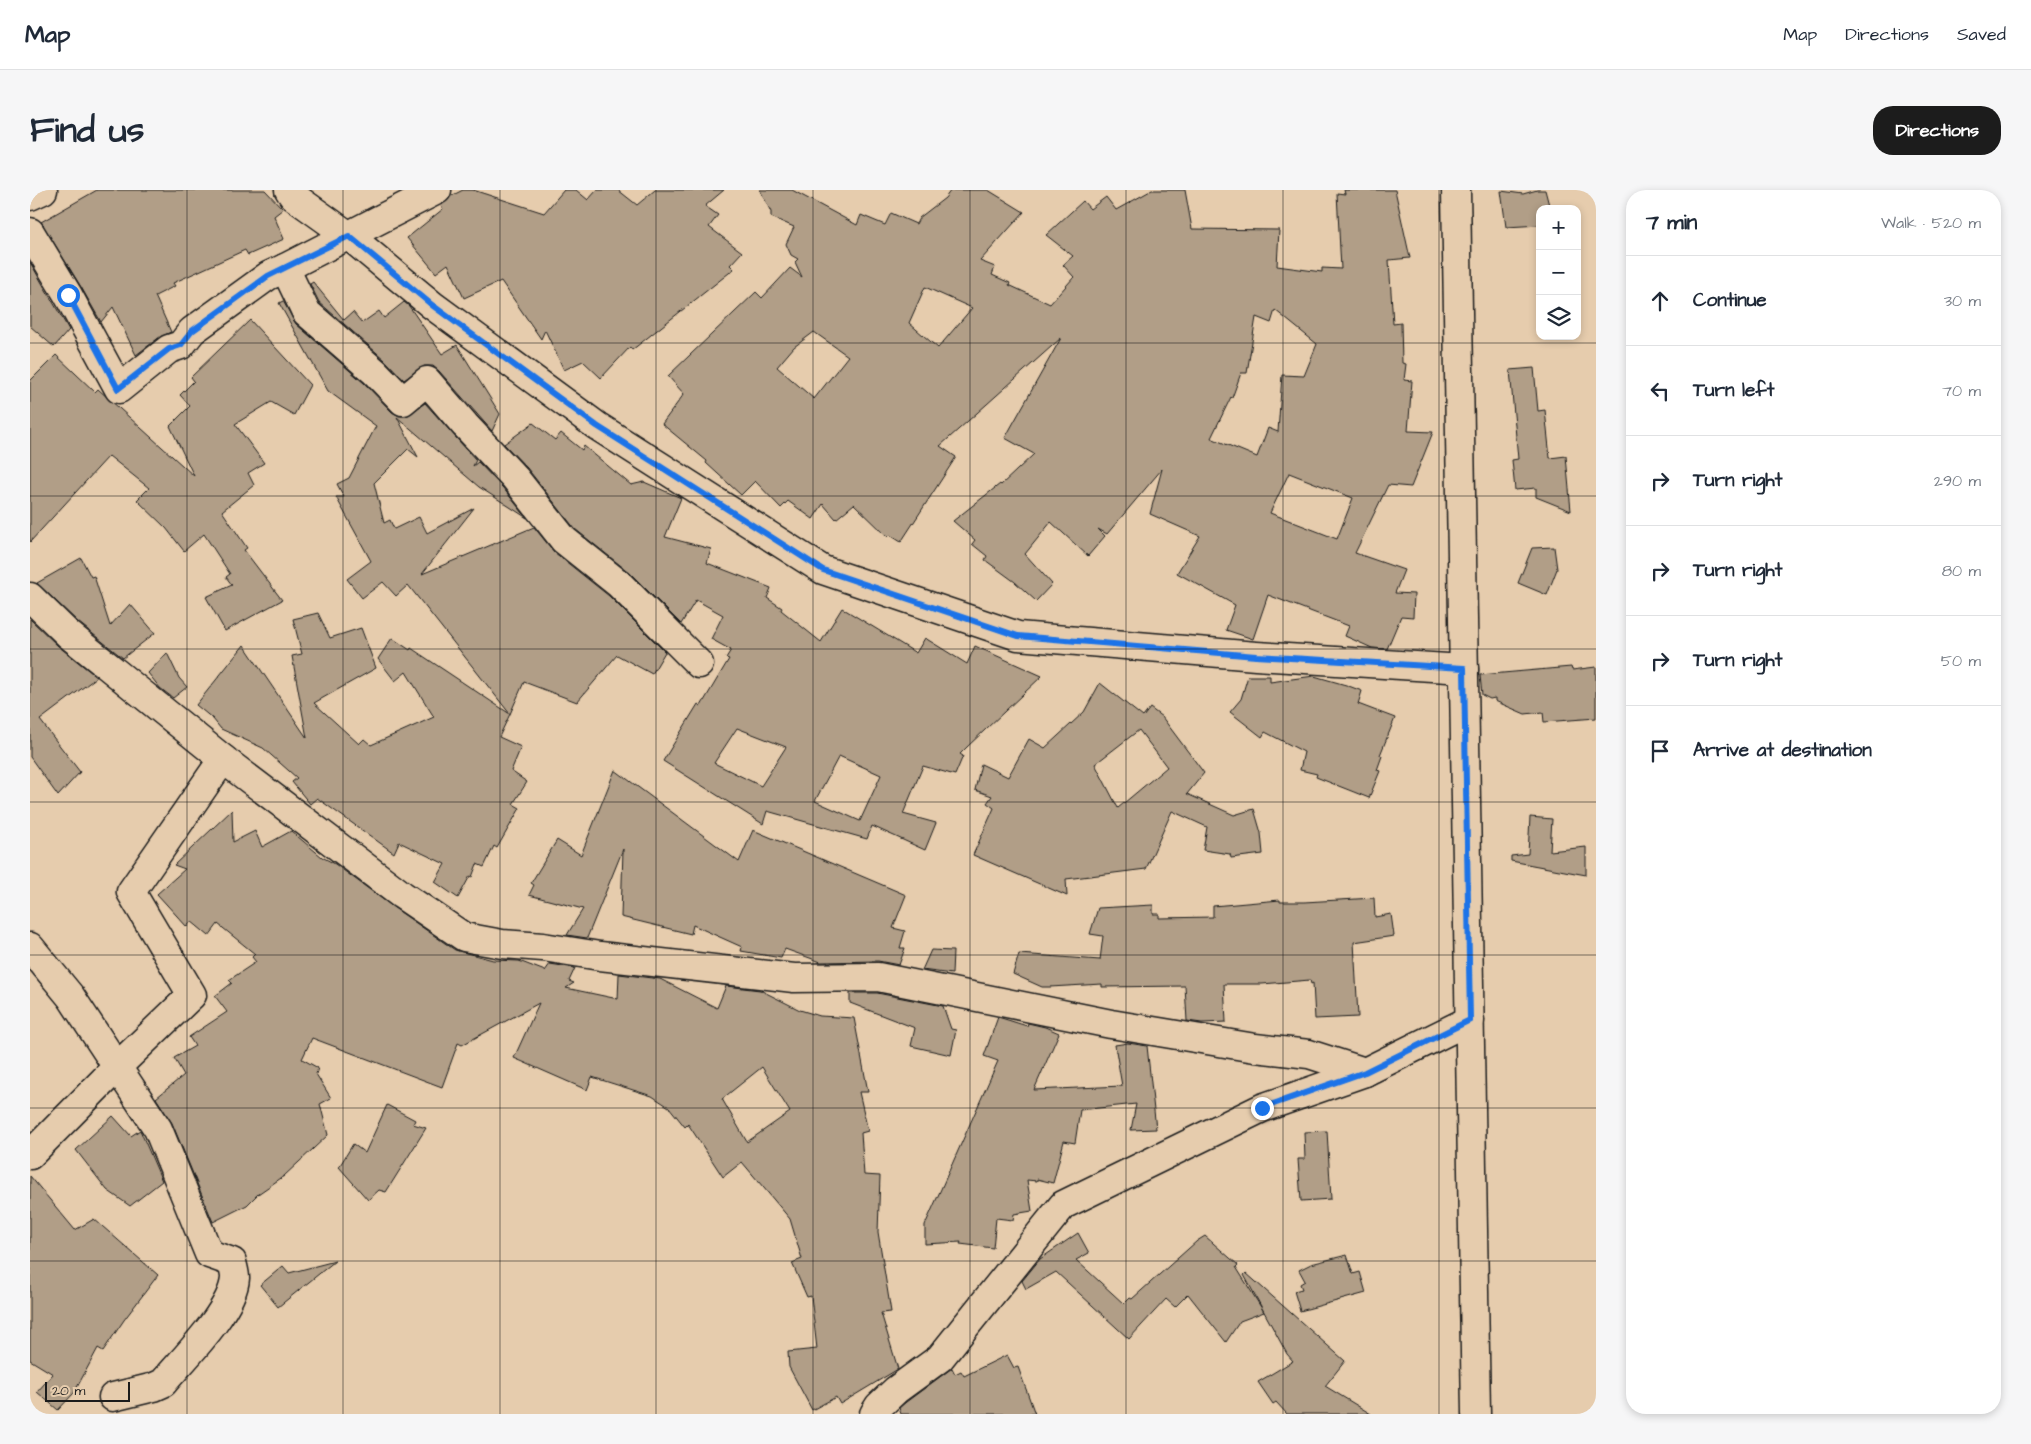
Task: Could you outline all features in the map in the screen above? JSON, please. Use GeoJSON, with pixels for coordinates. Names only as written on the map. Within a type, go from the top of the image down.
{"type":"FeatureCollection","features":[{"type":"Feature","properties":{"kind":"street"},"geometry":{"type":"LineString","coordinates":[[30,196],[43,190]]}},
{"type":"Feature","properties":{"kind":"street"},"geometry":{"type":"LineString","coordinates":[[288,190],[293,196],[349,236],[432,305],[597,426],[823,570],[1018,636],[1256,656],[1464,668]]}},
{"type":"Feature","properties":{"kind":"street"},"geometry":{"type":"LineString","coordinates":[[30,232],[68,295],[118,389],[169,349],[181,345],[192,331],[268,276],[437,190]]}},
{"type":"Feature","properties":{"kind":"street"},"geometry":{"type":"LineString","coordinates":[[1456,190],[1476,1414]]}},
{"type":"Feature","properties":{"kind":"street"},"geometry":{"type":"LineString","coordinates":[[285,268],[306,312],[375,372],[403,401],[427,381],[464,425],[515,478],[564,540],[619,584],[699,664]]}},
{"type":"Feature","properties":{"kind":"street"},"geometry":{"type":"LineString","coordinates":[[30,597],[68,634],[223,759],[402,895],[464,937],[502,944],[543,947],[600,956],[794,978],[878,977],[1111,1024],[1255,1048],[1309,1054],[1365,1072]]}},
{"type":"Feature","properties":{"kind":"street"},"geometry":{"type":"LineString","coordinates":[[30,1155],[192,995],[131,892],[223,759]]}},
{"type":"Feature","properties":{"kind":"street"},"geometry":{"type":"LineString","coordinates":[[30,947],[71,997],[158,1129],[209,1254],[232,1262],[235,1278],[230,1296],[219,1316],[163,1383],[112,1397]]}},
{"type":"Feature","properties":{"kind":"street"},"geometry":{"type":"LineString","coordinates":[[874,1414],[879,1406],[896,1390],[940,1358],[1063,1205],[1262,1108],[1365,1072],[1470,1020]]}},
{"type":"Feature","properties":{"kind":"building"},"geometry":{"type":"Polygon","coordinates":[[[97,190],[265,190],[283,209],[274,216],[284,239],[248,255],[245,250],[173,283],[175,286],[155,296],[171,332],[160,337],[136,355],[113,307],[101,322],[41,222],[97,190]]]}},
{"type":"Feature","properties":{"kind":"building"},"geometry":{"type":"Polygon","coordinates":[[[463,190],[473,190],[544,213],[564,190],[576,190],[588,200],[597,190],[618,190],[637,205],[655,190],[724,190],[705,206],[718,215],[709,227],[742,252],[730,265],[734,269],[632,350],[630,347],[601,378],[583,361],[564,370],[545,330],[541,339],[501,281],[464,298],[448,264],[436,273],[407,238],[443,209],[441,206],[451,196],[463,190]]]}},
{"type":"Feature","properties":{"kind":"building"},"geometry":{"type":"Polygon","coordinates":[[[760,190],[792,190],[857,225],[861,215],[885,225],[891,213],[916,224],[919,218],[945,198],[951,190],[988,190],[1024,212],[980,261],[995,267],[992,275],[1050,304],[1074,277],[1063,265],[1073,256],[1046,235],[1083,201],[1090,209],[1106,197],[1116,210],[1152,190],[1185,190],[1192,229],[1279,230],[1277,266],[1322,272],[1322,268],[1341,269],[1337,193],[1345,194],[1344,190],[1395,190],[1410,258],[1389,260],[1393,324],[1401,323],[1402,363],[1406,364],[1404,380],[1412,381],[1408,431],[1433,432],[1411,487],[1388,485],[1355,553],[1404,570],[1395,593],[1414,594],[1413,617],[1401,616],[1387,649],[1372,648],[1345,636],[1349,626],[1268,595],[1253,639],[1226,630],[1235,605],[1177,573],[1200,536],[1150,514],[1162,469],[1107,534],[1098,529],[1105,536],[1088,556],[1051,522],[1025,554],[1052,584],[1036,601],[1015,582],[985,560],[987,556],[972,544],[975,540],[953,521],[1001,485],[1034,454],[1005,438],[1061,338],[940,446],[956,457],[901,542],[890,535],[888,537],[854,504],[836,519],[823,504],[813,519],[788,501],[781,508],[755,481],[741,495],[706,463],[707,461],[662,424],[684,394],[668,376],[756,292],[762,298],[790,268],[802,277],[795,262],[798,259],[791,255],[786,244],[794,227],[771,217],[771,212],[760,190]],[[925,287],[909,323],[938,348],[972,308],[925,287]],[[1275,310],[1271,323],[1256,317],[1247,373],[1241,373],[1232,398],[1211,438],[1257,457],[1268,428],[1278,432],[1282,375],[1304,376],[1317,344],[1275,310]],[[814,332],[794,347],[777,367],[814,399],[848,356],[814,332]],[[1289,473],[1270,513],[1337,539],[1353,498],[1289,473]]]}},
{"type":"Feature","properties":{"kind":"building"},"geometry":{"type":"Polygon","coordinates":[[[1545,190],[1549,205],[1536,205],[1536,225],[1506,227],[1501,191],[1523,194],[1545,190]]]}},
{"type":"Feature","properties":{"kind":"building"},"geometry":{"type":"Polygon","coordinates":[[[30,262],[69,330],[54,347],[30,326],[30,262]]]}},
{"type":"Feature","properties":{"kind":"building"},"geometry":{"type":"Polygon","coordinates":[[[313,282],[344,320],[353,312],[362,323],[379,311],[384,318],[404,302],[409,306],[442,354],[457,345],[500,414],[492,431],[433,366],[424,366],[404,380],[385,360],[319,302],[310,284],[313,282]]]}},
{"type":"Feature","properties":{"kind":"building"},"geometry":{"type":"Polygon","coordinates":[[[283,301],[296,324],[364,383],[392,412],[399,416],[406,416],[425,403],[476,460],[473,466],[478,462],[503,488],[527,518],[479,487],[397,417],[418,457],[408,449],[374,483],[384,523],[390,520],[394,529],[419,517],[427,533],[474,508],[422,574],[534,527],[554,552],[609,596],[665,652],[652,674],[617,655],[577,702],[524,682],[510,714],[408,585],[396,596],[383,582],[362,598],[347,579],[371,561],[336,497],[344,497],[337,484],[349,478],[376,426],[328,391],[279,303],[283,301]]]}},
{"type":"Feature","properties":{"kind":"building"},"geometry":{"type":"Polygon","coordinates":[[[250,320],[310,385],[294,415],[271,402],[235,424],[264,463],[248,473],[254,485],[222,511],[247,548],[244,550],[282,600],[225,631],[206,597],[232,585],[226,577],[230,574],[204,534],[184,551],[166,528],[137,500],[149,488],[109,456],[30,542],[30,381],[56,355],[95,392],[98,389],[194,476],[170,426],[190,406],[180,395],[194,381],[191,377],[250,320]]]}},
{"type":"Feature","properties":{"kind":"building"},"geometry":{"type":"Polygon","coordinates":[[[1534,368],[1538,411],[1545,410],[1550,458],[1566,456],[1571,511],[1536,497],[1536,488],[1515,490],[1512,460],[1518,459],[1510,370],[1534,368]]]}},
{"type":"Feature","properties":{"kind":"building"},"geometry":{"type":"Polygon","coordinates":[[[533,423],[555,440],[561,433],[582,450],[584,446],[631,485],[644,482],[681,498],[665,537],[711,549],[707,563],[771,588],[767,598],[782,608],[781,610],[821,642],[842,608],[916,653],[925,638],[967,664],[975,646],[1042,676],[960,754],[963,756],[955,775],[923,766],[903,814],[936,823],[925,850],[872,826],[867,839],[767,811],[763,824],[663,761],[698,704],[701,706],[729,659],[726,658],[731,650],[711,639],[723,615],[696,600],[681,624],[630,573],[575,529],[527,468],[504,444],[533,423]],[[737,728],[714,763],[761,786],[786,747],[737,728]],[[839,756],[815,801],[860,821],[881,775],[839,756]]]}},
{"type":"Feature","properties":{"kind":"building"},"geometry":{"type":"Polygon","coordinates":[[[1554,547],[1557,569],[1547,595],[1518,583],[1532,548],[1554,547]]]}},
{"type":"Feature","properties":{"kind":"building"},"geometry":{"type":"Polygon","coordinates":[[[81,558],[91,577],[94,576],[110,626],[130,604],[155,633],[123,658],[78,622],[37,583],[81,558]]]}},
{"type":"Feature","properties":{"kind":"building"},"geometry":{"type":"Polygon","coordinates":[[[318,613],[330,638],[361,628],[376,668],[314,703],[359,744],[364,739],[371,745],[434,717],[406,672],[395,681],[378,659],[392,638],[410,650],[411,648],[510,714],[499,737],[521,747],[511,771],[527,782],[513,804],[520,808],[497,848],[494,846],[484,867],[477,864],[472,877],[470,876],[458,898],[435,882],[445,864],[399,842],[394,853],[317,798],[310,804],[292,782],[297,778],[263,748],[221,729],[213,719],[196,705],[244,645],[307,738],[292,656],[302,654],[293,619],[318,613]]]}},
{"type":"Feature","properties":{"kind":"building"},"geometry":{"type":"Polygon","coordinates":[[[30,619],[58,646],[97,677],[40,720],[80,772],[58,796],[30,757],[30,619]]]}},
{"type":"Feature","properties":{"kind":"building"},"geometry":{"type":"Polygon","coordinates":[[[167,653],[179,678],[187,687],[173,698],[160,688],[148,673],[167,653]]]}},
{"type":"Feature","properties":{"kind":"building"},"geometry":{"type":"Polygon","coordinates":[[[1571,667],[1572,670],[1596,667],[1596,718],[1544,722],[1543,712],[1525,714],[1495,701],[1495,698],[1490,699],[1482,695],[1480,675],[1571,667]]]}},
{"type":"Feature","properties":{"kind":"building"},"geometry":{"type":"Polygon","coordinates":[[[1248,676],[1270,676],[1270,682],[1314,676],[1346,685],[1362,691],[1358,704],[1395,718],[1380,755],[1382,756],[1377,770],[1380,771],[1369,798],[1316,777],[1317,774],[1300,770],[1304,752],[1265,732],[1262,737],[1230,712],[1241,699],[1248,676]]]}},
{"type":"Feature","properties":{"kind":"building"},"geometry":{"type":"Polygon","coordinates":[[[1100,683],[1143,717],[1150,708],[1162,717],[1204,773],[1187,794],[1234,815],[1254,809],[1261,833],[1263,854],[1231,858],[1230,854],[1203,850],[1207,827],[1172,811],[1146,869],[1066,879],[1067,896],[973,855],[994,808],[987,803],[992,796],[975,790],[981,764],[1008,777],[1029,739],[1045,748],[1084,712],[1100,683]],[[1139,730],[1095,764],[1118,808],[1167,767],[1139,730]]]}},
{"type":"Feature","properties":{"kind":"building"},"geometry":{"type":"Polygon","coordinates":[[[615,770],[739,862],[753,830],[906,895],[893,928],[905,931],[900,948],[905,948],[899,965],[878,961],[821,962],[785,949],[781,958],[741,951],[742,947],[693,925],[691,934],[621,917],[623,849],[587,938],[567,935],[583,909],[529,895],[534,885],[531,883],[557,840],[581,855],[615,770]]]}},
{"type":"Feature","properties":{"kind":"building"},"geometry":{"type":"Polygon","coordinates":[[[232,810],[233,842],[255,831],[262,847],[291,831],[322,857],[335,864],[455,950],[493,960],[519,961],[545,971],[550,964],[575,968],[569,981],[574,983],[566,988],[618,999],[619,974],[660,979],[717,1008],[726,986],[760,990],[800,1010],[820,1016],[854,1018],[868,1092],[859,1092],[868,1131],[861,1133],[864,1175],[880,1176],[878,1232],[891,1312],[881,1313],[898,1369],[840,1404],[836,1397],[812,1410],[789,1367],[788,1352],[817,1349],[811,1296],[807,1297],[792,1263],[802,1259],[790,1219],[742,1162],[723,1177],[688,1124],[685,1127],[669,1107],[652,1096],[592,1077],[587,1090],[514,1058],[539,1003],[462,1045],[458,1043],[442,1087],[312,1038],[302,1059],[318,1068],[316,1074],[331,1098],[320,1104],[328,1135],[284,1176],[258,1194],[247,1205],[213,1222],[172,1123],[156,1098],[184,1075],[174,1058],[195,1046],[189,1037],[227,1012],[215,996],[232,983],[229,980],[256,962],[252,957],[255,954],[218,924],[209,936],[191,921],[187,927],[157,894],[185,869],[174,865],[232,810]],[[762,1067],[722,1099],[747,1142],[790,1112],[762,1067]]]}},
{"type":"Feature","properties":{"kind":"building"},"geometry":{"type":"Polygon","coordinates":[[[1530,817],[1552,819],[1550,851],[1586,847],[1586,875],[1511,861],[1511,856],[1528,854],[1530,817]]]}},
{"type":"Feature","properties":{"kind":"building"},"geometry":{"type":"Polygon","coordinates":[[[1374,898],[1375,917],[1391,914],[1394,936],[1354,942],[1358,1017],[1315,1019],[1313,983],[1311,984],[1310,980],[1262,984],[1224,984],[1226,1022],[1202,1023],[1187,1021],[1185,986],[1102,987],[1102,984],[1042,987],[1013,974],[1019,954],[1100,960],[1103,936],[1090,934],[1098,908],[1153,905],[1153,914],[1159,914],[1159,918],[1213,917],[1213,906],[1280,900],[1280,902],[1304,902],[1374,898]]]}},
{"type":"Feature","properties":{"kind":"building"},"geometry":{"type":"Polygon","coordinates":[[[931,950],[953,951],[952,974],[922,970],[931,950]]]}},
{"type":"Feature","properties":{"kind":"building"},"geometry":{"type":"Polygon","coordinates":[[[850,993],[877,993],[943,1006],[951,1029],[956,1030],[951,1055],[911,1046],[915,1028],[850,1003],[850,993]]]}},
{"type":"Feature","properties":{"kind":"building"},"geometry":{"type":"Polygon","coordinates":[[[998,1017],[1027,1026],[1028,1023],[1045,1027],[1059,1033],[1034,1090],[1122,1086],[1115,1045],[1128,1043],[1147,1046],[1156,1129],[1131,1130],[1136,1104],[1080,1110],[1075,1143],[1064,1141],[1053,1183],[1037,1179],[1037,1181],[1027,1180],[1032,1211],[1014,1214],[1013,1220],[996,1218],[993,1248],[960,1244],[961,1242],[925,1244],[925,1225],[998,1061],[984,1056],[998,1017]]]}},
{"type":"Feature","properties":{"kind":"building"},"geometry":{"type":"Polygon","coordinates":[[[387,1105],[415,1120],[413,1124],[426,1128],[386,1192],[379,1190],[368,1200],[339,1167],[353,1144],[365,1153],[387,1105]]]}},
{"type":"Feature","properties":{"kind":"building"},"geometry":{"type":"Polygon","coordinates":[[[113,1116],[131,1136],[140,1130],[162,1181],[130,1206],[107,1190],[76,1150],[113,1116]]]}},
{"type":"Feature","properties":{"kind":"building"},"geometry":{"type":"Polygon","coordinates":[[[1327,1131],[1331,1199],[1301,1201],[1298,1159],[1305,1159],[1304,1132],[1327,1131]]]}},
{"type":"Feature","properties":{"kind":"building"},"geometry":{"type":"Polygon","coordinates":[[[30,1176],[75,1230],[94,1219],[158,1275],[103,1351],[98,1348],[74,1393],[58,1410],[37,1392],[53,1374],[30,1360],[30,1176]]]}},
{"type":"Feature","properties":{"kind":"building"},"geometry":{"type":"Polygon","coordinates":[[[1078,1233],[1089,1253],[1076,1260],[1124,1304],[1205,1236],[1238,1265],[1236,1267],[1264,1312],[1240,1321],[1226,1342],[1188,1294],[1175,1307],[1166,1299],[1129,1339],[1056,1272],[1026,1289],[1022,1281],[1040,1259],[1078,1233]]]}},
{"type":"Feature","properties":{"kind":"building"},"geometry":{"type":"Polygon","coordinates":[[[1347,1255],[1353,1274],[1360,1272],[1366,1293],[1300,1311],[1294,1291],[1302,1289],[1300,1284],[1305,1281],[1299,1270],[1311,1264],[1347,1255]]]}},
{"type":"Feature","properties":{"kind":"building"},"geometry":{"type":"Polygon","coordinates":[[[335,1261],[278,1307],[260,1285],[283,1266],[289,1273],[335,1261]]]}},
{"type":"Feature","properties":{"kind":"building"},"geometry":{"type":"Polygon","coordinates":[[[1246,1273],[1345,1361],[1325,1386],[1371,1414],[1287,1414],[1276,1402],[1273,1404],[1258,1382],[1293,1361],[1287,1354],[1244,1275],[1246,1273]]]}},
{"type":"Feature","properties":{"kind":"building"},"geometry":{"type":"Polygon","coordinates":[[[1007,1355],[1014,1368],[1018,1367],[1035,1414],[901,1414],[899,1408],[952,1368],[955,1374],[961,1371],[964,1376],[1007,1355]]]}},
{"type":"Feature","properties":{"kind":"route"},"geometry":{"type":"LineString","coordinates":[[68,295],[118,389],[169,349],[181,345],[192,331],[268,276],[349,236],[432,305],[597,426],[823,570],[1018,636],[1256,656],[1464,668],[1470,1020],[1365,1072],[1262,1108]]}}]}
